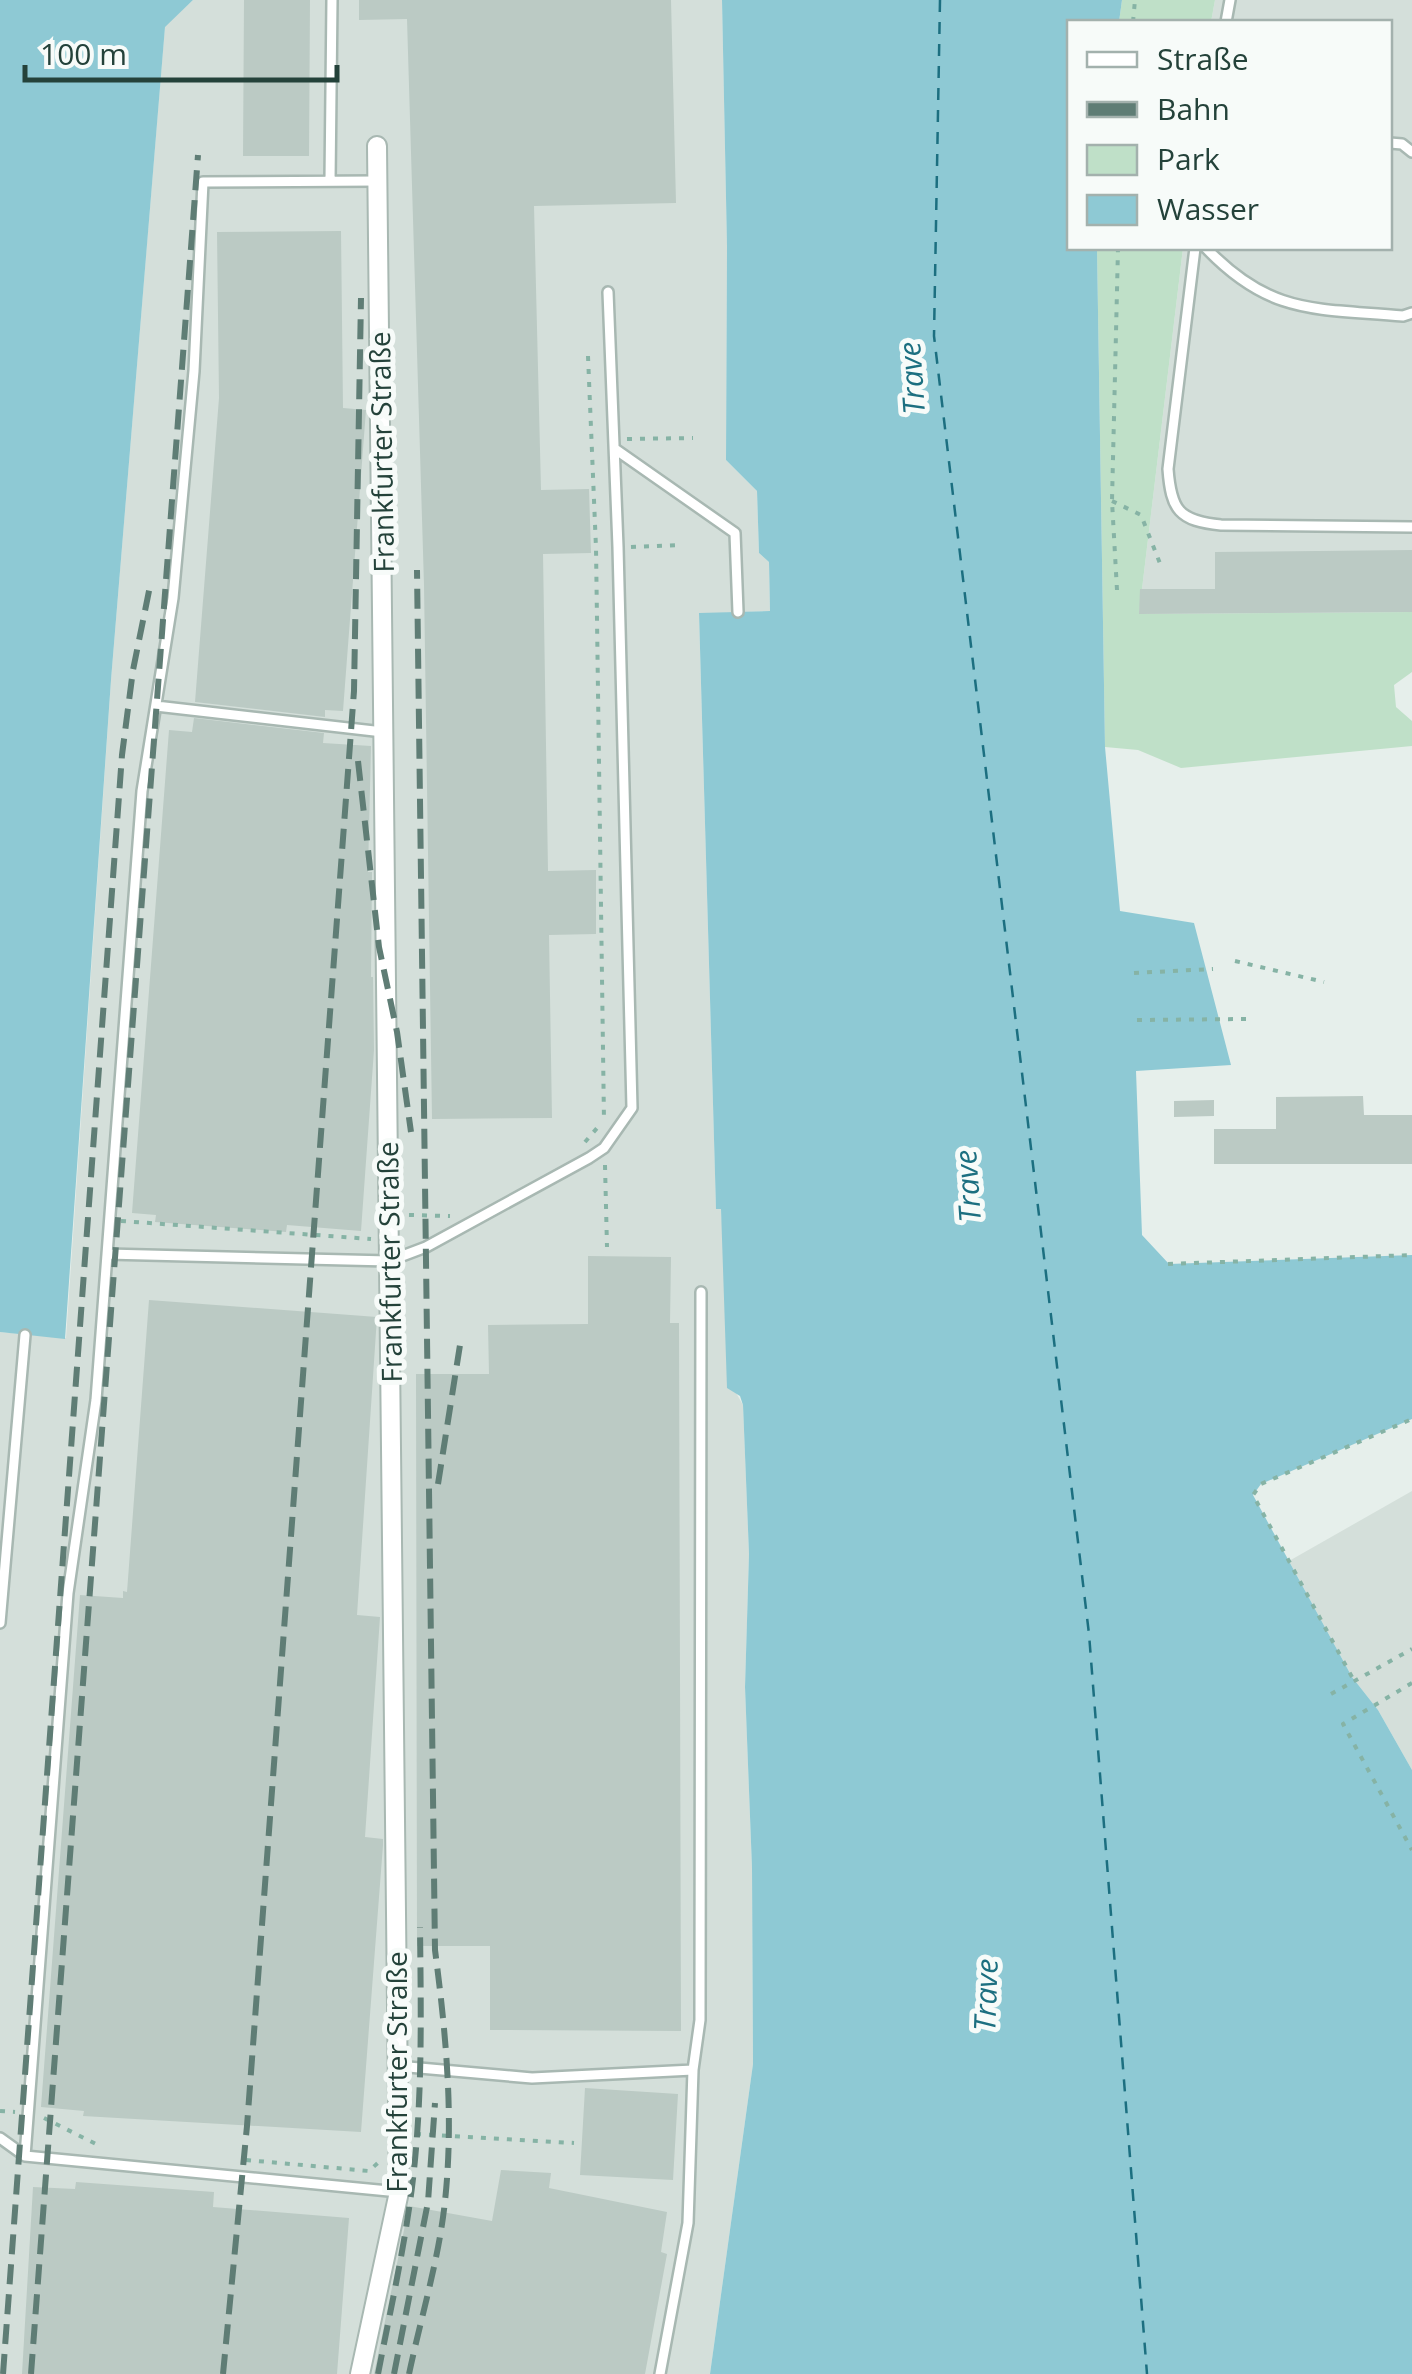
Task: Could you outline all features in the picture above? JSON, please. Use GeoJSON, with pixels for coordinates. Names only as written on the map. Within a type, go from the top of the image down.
{"type":"FeatureCollection","features":[{"type":"Feature","properties":{"kind":"street","name":"Frankfurter Straße"},"geometry":{"type":"LineString","coordinates":[[360,2374],[399,2192],[378,146]]}},
{"type":"Feature","properties":{"kind":"lane"},"geometry":{"type":"LineString","coordinates":[[330,182],[332,0]]}},
{"type":"Feature","properties":{"kind":"lane"},"geometry":{"type":"LineString","coordinates":[[25,2156],[68,1593],[96,1400],[142,790],[173,598],[194,371],[203,182],[378,181]]}},
{"type":"Feature","properties":{"kind":"lane"},"geometry":{"type":"LineString","coordinates":[[1195,250],[1168,469],[1170,499],[1182,516],[1221,525],[1412,526]]}},
{"type":"Feature","properties":{"kind":"lane"},"geometry":{"type":"LineString","coordinates":[[1208,250],[1242,282],[1289,304],[1404,316],[1412,312]]}},
{"type":"Feature","properties":{"kind":"lane"},"geometry":{"type":"LineString","coordinates":[[107,1254],[389,1261],[426,1247],[604,1148],[632,1108],[608,292]]}},
{"type":"Feature","properties":{"kind":"lane"},"geometry":{"type":"LineString","coordinates":[[615,444],[734,533],[738,612]]}},
{"type":"Feature","properties":{"kind":"lane"},"geometry":{"type":"LineString","coordinates":[[156,706],[384,732]]}},
{"type":"Feature","properties":{"kind":"lane"},"geometry":{"type":"LineString","coordinates":[[660,2374],[688,2223],[694,2070],[700,2020],[701,1292]]}},
{"type":"Feature","properties":{"kind":"lane"},"geometry":{"type":"LineString","coordinates":[[0,1624],[24,1335]]}},
{"type":"Feature","properties":{"kind":"lane"},"geometry":{"type":"LineString","coordinates":[[398,2066],[532,2078],[694,2070]]}},
{"type":"Feature","properties":{"kind":"lane"},"geometry":{"type":"LineString","coordinates":[[0,2138],[25,2156],[399,2192]]}},
{"type":"Feature","properties":{"kind":"path"},"geometry":{"type":"LineString","coordinates":[[1117,590],[1112,500],[1118,250]]}},
{"type":"Feature","properties":{"kind":"path"},"geometry":{"type":"LineString","coordinates":[[588,356],[596,548],[607,1246]]}},
{"type":"Feature","properties":{"kind":"path"},"geometry":{"type":"LineString","coordinates":[[592,440],[615,444],[693,438]]}},
{"type":"Feature","properties":{"kind":"path"},"geometry":{"type":"LineString","coordinates":[[1112,500],[1141,515],[1161,566]]}},
{"type":"Feature","properties":{"kind":"path"},"geometry":{"type":"LineString","coordinates":[[596,548],[680,545]]}},
{"type":"Feature","properties":{"kind":"path"},"geometry":{"type":"LineString","coordinates":[[1235,962],[1324,982]]}},
{"type":"Feature","properties":{"kind":"path"},"geometry":{"type":"LineString","coordinates":[[1134,973],[1213,969]]}},
{"type":"Feature","properties":{"kind":"path"},"geometry":{"type":"LineString","coordinates":[[1137,1020],[1246,1019]]}},
{"type":"Feature","properties":{"kind":"path"},"geometry":{"type":"LineString","coordinates":[[583,1144],[604,1121]]}},
{"type":"Feature","properties":{"kind":"path"},"geometry":{"type":"LineString","coordinates":[[388,1216],[449,1217],[465,1208]]}},
{"type":"Feature","properties":{"kind":"path"},"geometry":{"type":"LineString","coordinates":[[110,1220],[381,1240]]}},
{"type":"Feature","properties":{"kind":"path"},"geometry":{"type":"LineString","coordinates":[[1168,1264],[1412,1256]]}},
{"type":"Feature","properties":{"kind":"path"},"geometry":{"type":"LineString","coordinates":[[1352,1677],[1253,1494],[1260,1484],[1412,1420]]}},
{"type":"Feature","properties":{"kind":"path"},"geometry":{"type":"LineString","coordinates":[[1331,1694],[1412,1649]]}},
{"type":"Feature","properties":{"kind":"path"},"geometry":{"type":"LineString","coordinates":[[1412,1684],[1343,1724],[1412,1850]]}},
{"type":"Feature","properties":{"kind":"path"},"geometry":{"type":"LineString","coordinates":[[0,2111],[36,2114],[109,2151]]}},
{"type":"Feature","properties":{"kind":"path"},"geometry":{"type":"LineString","coordinates":[[398,2133],[574,2143]]}},
{"type":"Feature","properties":{"kind":"path"},"geometry":{"type":"LineString","coordinates":[[244,2160],[369,2171],[384,2157]]}},
{"type":"Feature","properties":{"kind":"shaded area"},"geometry":{"type":"Polygon","coordinates":[[[193,0],[722,0],[726,460],[757,491],[759,553],[769,562],[770,611],[699,614],[716,1208],[721,1209],[735,1391],[743,1405],[749,1554],[745,1687],[752,1868],[753,2064],[710,2374],[0,2374],[0,1332],[66,1338],[111,680],[165,26],[193,0]]]}},
{"type":"Feature","properties":{"kind":"shaded area"},"geometry":{"type":"Polygon","coordinates":[[[1215,0],[1412,0],[1412,612],[1139,614],[1183,250],[1392,250],[1392,20],[1211,20],[1215,0]]]}},
{"type":"Feature","properties":{"kind":"shaded area"},"geometry":{"type":"Polygon","coordinates":[[[1412,1491],[1412,1770],[1378,1710],[1352,1677],[1289,1561],[1412,1491]]]}},
{"type":"Feature","properties":{"kind":"green space"},"geometry":{"type":"Polygon","coordinates":[[[1122,0],[1215,0],[1211,20],[1119,20],[1122,0]]]}},
{"type":"Feature","properties":{"kind":"green space"},"geometry":{"type":"Polygon","coordinates":[[[1097,250],[1183,250],[1139,614],[1412,612],[1412,672],[1394,685],[1396,707],[1412,721],[1412,746],[1181,768],[1138,750],[1105,747],[1097,250]]]}},
{"type":"Feature","properties":{"kind":"water"},"geometry":{"type":"Polygon","coordinates":[[[0,0],[193,0],[165,27],[111,680],[65,1339],[0,1332],[0,0]]]}},
{"type":"Feature","properties":{"kind":"water","name":"Trave"},"geometry":{"type":"Polygon","coordinates":[[[722,0],[1122,0],[1119,20],[1067,20],[1067,250],[1097,250],[1105,747],[1120,911],[1194,923],[1231,1065],[1136,1071],[1142,1235],[1169,1264],[1412,1255],[1412,1419],[1261,1484],[1253,1495],[1352,1677],[1378,1710],[1412,1770],[1412,2374],[710,2374],[753,2064],[752,1868],[745,1687],[749,1554],[743,1405],[740,1396],[727,1388],[721,1209],[716,1209],[699,613],[770,611],[769,562],[759,553],[757,491],[726,460],[722,0]]]}},
{"type":"Feature","properties":{"kind":"building"},"geometry":{"type":"Polygon","coordinates":[[[244,0],[310,0],[309,156],[243,156],[244,0]]]}},
{"type":"Feature","properties":{"kind":"building"},"geometry":{"type":"Polygon","coordinates":[[[359,0],[671,0],[676,203],[534,206],[541,490],[589,489],[591,553],[543,554],[548,871],[596,870],[596,934],[549,935],[552,1118],[432,1119],[424,585],[407,19],[359,20],[359,0]]]}},
{"type":"Feature","properties":{"kind":"building"},"geometry":{"type":"Polygon","coordinates":[[[341,231],[343,408],[366,410],[343,711],[325,710],[325,717],[195,702],[219,398],[217,232],[341,231]]]}},
{"type":"Feature","properties":{"kind":"building"},"geometry":{"type":"Polygon","coordinates":[[[1412,550],[1412,612],[1139,614],[1140,589],[1215,589],[1215,552],[1412,550]]]}},
{"type":"Feature","properties":{"kind":"building"},"geometry":{"type":"Polygon","coordinates":[[[194,718],[324,733],[323,743],[371,746],[368,872],[372,872],[374,1050],[361,1231],[287,1225],[286,1232],[155,1222],[156,1215],[132,1213],[169,730],[192,732],[194,718]]]}},
{"type":"Feature","properties":{"kind":"building"},"geometry":{"type":"Polygon","coordinates":[[[1363,1096],[1364,1115],[1412,1115],[1412,1164],[1214,1164],[1214,1129],[1276,1129],[1276,1097],[1363,1096]]]}},
{"type":"Feature","properties":{"kind":"building"},"geometry":{"type":"Polygon","coordinates":[[[1214,1100],[1214,1116],[1174,1117],[1174,1101],[1214,1100]]]}},
{"type":"Feature","properties":{"kind":"building"},"geometry":{"type":"Polygon","coordinates":[[[588,1256],[671,1257],[670,1323],[679,1323],[681,2031],[490,2030],[490,1946],[417,1946],[416,1374],[489,1374],[488,1325],[588,1324],[588,1256]]]}},
{"type":"Feature","properties":{"kind":"building"},"geometry":{"type":"Polygon","coordinates":[[[149,1300],[377,1317],[357,1615],[380,1617],[365,1837],[383,1839],[383,1845],[361,2132],[83,2116],[84,2111],[41,2107],[80,1595],[123,1598],[123,1591],[127,1592],[149,1300]]]}},
{"type":"Feature","properties":{"kind":"building"},"geometry":{"type":"Polygon","coordinates":[[[585,2088],[678,2094],[673,2180],[580,2175],[585,2088]]]}},
{"type":"Feature","properties":{"kind":"building"},"geometry":{"type":"Polygon","coordinates":[[[501,2170],[551,2173],[549,2188],[667,2212],[661,2252],[667,2254],[645,2374],[374,2374],[409,2206],[492,2221],[501,2170]]]}},
{"type":"Feature","properties":{"kind":"building"},"geometry":{"type":"Polygon","coordinates":[[[76,2182],[214,2192],[213,2207],[349,2218],[337,2374],[22,2374],[33,2187],[75,2189],[76,2182]]]}},
{"type":"Feature","properties":{"kind":"ferry route"},"geometry":{"type":"LineString","coordinates":[[940,0],[934,336],[1089,1634],[1147,2374]]}},
{"type":"Feature","properties":{"kind":"railway"},"geometry":{"type":"LineString","coordinates":[[31,2374],[198,155]]}},
{"type":"Feature","properties":{"kind":"railway"},"geometry":{"type":"LineString","coordinates":[[223,2374],[247,2126],[354,691],[361,298]]}},
{"type":"Feature","properties":{"kind":"railway"},"geometry":{"type":"LineString","coordinates":[[409,2374],[442,2223],[449,2138],[435,1950],[417,570]]}},
{"type":"Feature","properties":{"kind":"railway"},"geometry":{"type":"LineString","coordinates":[[3,2374],[122,755],[133,670],[150,586]]}},
{"type":"Feature","properties":{"kind":"railway"},"geometry":{"type":"LineString","coordinates":[[358,761],[379,947],[397,1032],[411,1132]]}},
{"type":"Feature","properties":{"kind":"railway"},"geometry":{"type":"LineString","coordinates":[[438,1484],[460,1345]]}},
{"type":"Feature","properties":{"kind":"railway"},"geometry":{"type":"LineString","coordinates":[[378,2374],[414,2168],[420,2064],[420,1927]]}},
{"type":"Feature","properties":{"kind":"railway"},"geometry":{"type":"LineString","coordinates":[[394,2374],[428,2202],[435,2103]]}}]}
